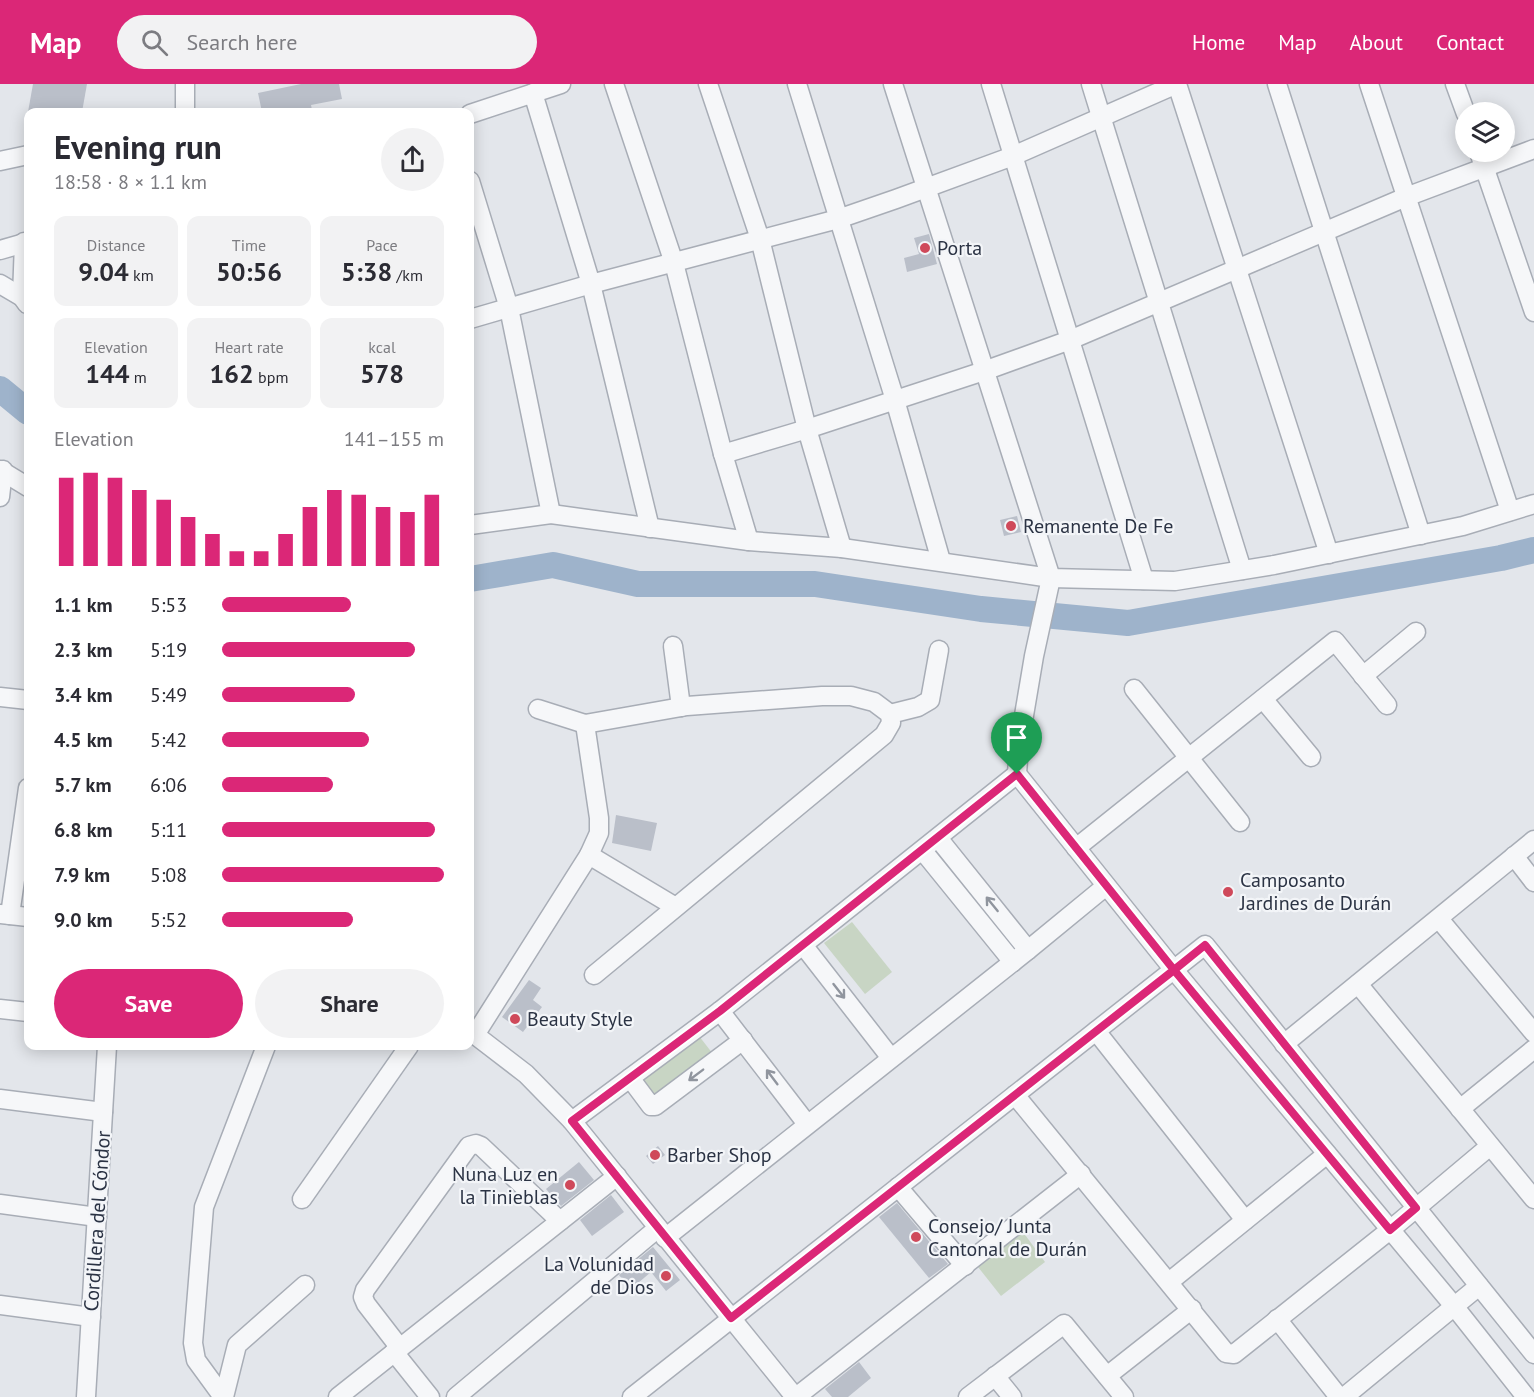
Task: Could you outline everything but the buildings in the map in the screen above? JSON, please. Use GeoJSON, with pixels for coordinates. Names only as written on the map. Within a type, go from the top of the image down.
{"type":"FeatureCollection","features":[{"type":"Feature","properties":{"kind":"street"},"geometry":{"type":"LineString","coordinates":[[184,84],[185,108]]}},
{"type":"Feature","properties":{"kind":"street"},"geometry":{"type":"LineString","coordinates":[[614,84],[674,263],[723,454],[749,541]]}},
{"type":"Feature","properties":{"kind":"street"},"geometry":{"type":"LineString","coordinates":[[708,84],[760,239],[807,429],[842,548]]}},
{"type":"Feature","properties":{"kind":"street"},"geometry":{"type":"LineString","coordinates":[[797,84],[895,400],[941,561]]}},
{"type":"Feature","properties":{"kind":"street"},"geometry":{"type":"LineString","coordinates":[[893,84],[1050,582],[1034,656],[1019,745],[1017,774],[1174,970],[1524,1391]]}},
{"type":"Feature","properties":{"kind":"street"},"geometry":{"type":"LineString","coordinates":[[991,84],[1144,580]]}},
{"type":"Feature","properties":{"kind":"street"},"geometry":{"type":"LineString","coordinates":[[1091,84],[1242,570]]}},
{"type":"Feature","properties":{"kind":"street"},"geometry":{"type":"LineString","coordinates":[[474,318],[591,284],[838,219],[1013,156],[1177,84],[1329,554]]}},
{"type":"Feature","properties":{"kind":"street"},"geometry":{"type":"LineString","coordinates":[[1277,84],[1421,535]]}},
{"type":"Feature","properties":{"kind":"street"},"geometry":{"type":"LineString","coordinates":[[1369,84],[1510,511]]}},
{"type":"Feature","properties":{"kind":"street"},"geometry":{"type":"LineString","coordinates":[[1455,84],[1462,102]]}},
{"type":"Feature","properties":{"kind":"street"},"geometry":{"type":"LineString","coordinates":[[474,113],[545,88],[650,528]]}},
{"type":"Feature","properties":{"kind":"street"},"geometry":{"type":"LineString","coordinates":[[1515,154],[1534,150]]}},
{"type":"Feature","properties":{"kind":"street"},"geometry":{"type":"LineString","coordinates":[[0,161],[24,156]]}},
{"type":"Feature","properties":{"kind":"street"},"geometry":{"type":"LineString","coordinates":[[723,454],[984,371],[1070,340],[1406,197],[1477,162]]}},
{"type":"Feature","properties":{"kind":"street"},"geometry":{"type":"LineString","coordinates":[[1482,162],[1534,312]]}},
{"type":"Feature","properties":{"kind":"street"},"geometry":{"type":"LineString","coordinates":[[474,194],[509,308],[551,514]]}},
{"type":"Feature","properties":{"kind":"street"},"geometry":{"type":"LineString","coordinates":[[0,250],[24,243]]}},
{"type":"Feature","properties":{"kind":"street"},"geometry":{"type":"LineString","coordinates":[[0,284],[24,300]]}},
{"type":"Feature","properties":{"kind":"street"},"geometry":{"type":"LineString","coordinates":[[0,497],[2,470],[24,484]]}},
{"type":"Feature","properties":{"kind":"street"},"geometry":{"type":"LineString","coordinates":[[474,524],[551,514],[749,541],[842,548],[941,561],[1050,582],[1175,581],[1329,554],[1463,526],[1534,504]]}},
{"type":"Feature","properties":{"kind":"street"},"geometry":{"type":"LineString","coordinates":[[1363,676],[1416,632]]}},
{"type":"Feature","properties":{"kind":"street"},"geometry":{"type":"LineString","coordinates":[[1076,848],[1335,641],[1387,705]]}},
{"type":"Feature","properties":{"kind":"street"},"geometry":{"type":"LineString","coordinates":[[673,646],[681,708]]}},
{"type":"Feature","properties":{"kind":"street"},"geometry":{"type":"LineString","coordinates":[[890,714],[918,707],[930,700],[939,650]]}},
{"type":"Feature","properties":{"kind":"street"},"geometry":{"type":"LineString","coordinates":[[1134,689],[1240,822]]}},
{"type":"Feature","properties":{"kind":"street"},"geometry":{"type":"LineString","coordinates":[[538,709],[585,724],[681,708],[811,696],[850,696],[874,702],[890,714],[891,723],[884,735],[674,906],[594,975]]}},
{"type":"Feature","properties":{"kind":"street"},"geometry":{"type":"LineString","coordinates":[[0,697],[24,700]]}},
{"type":"Feature","properties":{"kind":"street"},"geometry":{"type":"LineString","coordinates":[[1263,699],[1311,757]]}},
{"type":"Feature","properties":{"kind":"street"},"geometry":{"type":"LineString","coordinates":[[474,1030],[589,855],[599,834],[599,818],[585,724]]}},
{"type":"Feature","properties":{"kind":"street"},"geometry":{"type":"LineString","coordinates":[[572,1121],[720,1011],[1017,774]]}},
{"type":"Feature","properties":{"kind":"street"},"geometry":{"type":"LineString","coordinates":[[13,915],[24,822]]}},
{"type":"Feature","properties":{"kind":"street"},"geometry":{"type":"LineString","coordinates":[[938,838],[1028,950]]}},
{"type":"Feature","properties":{"kind":"street"},"geometry":{"type":"LineString","coordinates":[[1284,1044],[1439,920],[1534,840]]}},
{"type":"Feature","properties":{"kind":"street"},"geometry":{"type":"LineString","coordinates":[[923,851],[1013,962]]}},
{"type":"Feature","properties":{"kind":"street"},"geometry":{"type":"LineString","coordinates":[[589,855],[674,906]]}},
{"type":"Feature","properties":{"kind":"street"},"geometry":{"type":"LineString","coordinates":[[1514,856],[1534,882]]}},
{"type":"Feature","properties":{"kind":"street"},"geometry":{"type":"LineString","coordinates":[[456,1397],[662,1233],[891,1058],[1106,886]]}},
{"type":"Feature","properties":{"kind":"street"},"geometry":{"type":"LineString","coordinates":[[1439,920],[1534,1033]]}},
{"type":"Feature","properties":{"kind":"street"},"geometry":{"type":"LineString","coordinates":[[803,945],[891,1058]]}},
{"type":"Feature","properties":{"kind":"street"},"geometry":{"type":"LineString","coordinates":[[640,1394],[731,1318],[1205,945],[1534,1354]]}},
{"type":"Feature","properties":{"kind":"street"},"geometry":{"type":"LineString","coordinates":[[1358,984],[1534,1198]]}},
{"type":"Feature","properties":{"kind":"street"},"geometry":{"type":"LineString","coordinates":[[0,1009],[24,1012]]}},
{"type":"Feature","properties":{"kind":"street"},"geometry":{"type":"LineString","coordinates":[[720,1011],[807,1124]]}},
{"type":"Feature","properties":{"kind":"street"},"geometry":{"type":"LineString","coordinates":[[1096,1031],[1245,1220]]}},
{"type":"Feature","properties":{"kind":"street"},"geometry":{"type":"LineString","coordinates":[[474,1035],[526,1074],[572,1121],[795,1397],[1082,1174]]}},
{"type":"Feature","properties":{"kind":"street"},"geometry":{"type":"LineString","coordinates":[[630,1078],[653,1107],[743,1040]]}},
{"type":"Feature","properties":{"kind":"street"},"geometry":{"type":"LineString","coordinates":[[1460,1109],[1534,1049]]}},
{"type":"Feature","properties":{"kind":"street","name":"Cordillera del Cóndor"},"geometry":{"type":"LineString","coordinates":[[86,1397],[107,1050]]}},
{"type":"Feature","properties":{"kind":"street"},"geometry":{"type":"LineString","coordinates":[[223,1397],[196,1360],[193,1343],[204,1207],[264,1050]]}},
{"type":"Feature","properties":{"kind":"street"},"geometry":{"type":"LineString","coordinates":[[302,1199],[406,1050]]}},
{"type":"Feature","properties":{"kind":"street"},"geometry":{"type":"LineString","coordinates":[[1015,1095],[1082,1174],[1226,1353],[1230,1355],[1390,1230],[1490,1146]]}},
{"type":"Feature","properties":{"kind":"street"},"geometry":{"type":"LineString","coordinates":[[0,1099],[103,1112]]}},
{"type":"Feature","properties":{"kind":"street"},"geometry":{"type":"LineString","coordinates":[[430,1397],[366,1304],[363,1297],[364,1290],[469,1146],[476,1144],[481,1146],[560,1221]]}},
{"type":"Feature","properties":{"kind":"street"},"geometry":{"type":"LineString","coordinates":[[1169,1282],[1327,1154]]}},
{"type":"Feature","properties":{"kind":"street"},"geometry":{"type":"LineString","coordinates":[[338,1397],[617,1176]]}},
{"type":"Feature","properties":{"kind":"street"},"geometry":{"type":"LineString","coordinates":[[898,1187],[965,1266]]}},
{"type":"Feature","properties":{"kind":"street"},"geometry":{"type":"LineString","coordinates":[[0,1204],[97,1217]]}},
{"type":"Feature","properties":{"kind":"street"},"geometry":{"type":"LineString","coordinates":[[223,1397],[237,1345],[305,1285]]}},
{"type":"Feature","properties":{"kind":"street"},"geometry":{"type":"LineString","coordinates":[[1277,1319],[1342,1397],[1479,1286]]}},
{"type":"Feature","properties":{"kind":"street"},"geometry":{"type":"LineString","coordinates":[[0,1305],[91,1317]]}},
{"type":"Feature","properties":{"kind":"street"},"geometry":{"type":"LineString","coordinates":[[1107,1377],[1192,1309]]}},
{"type":"Feature","properties":{"kind":"street"},"geometry":{"type":"LineString","coordinates":[[968,1397],[1064,1323],[1124,1397]]}},
{"type":"Feature","properties":{"kind":"street"},"geometry":{"type":"LineString","coordinates":[[995,1376],[1012,1397]]}},
{"type":"Feature","properties":{"kind":"green space"},"geometry":{"type":"Polygon","coordinates":[[[852,922],[892,972],[865,994],[824,943],[852,922]]]}},
{"type":"Feature","properties":{"kind":"green space"},"geometry":{"type":"Polygon","coordinates":[[[699,1036],[713,1054],[651,1103],[637,1085],[699,1036]]]}},
{"type":"Feature","properties":{"kind":"green space"},"geometry":{"type":"Polygon","coordinates":[[[1023,1232],[1045,1262],[1001,1296],[978,1267],[1023,1232]]]}},
{"type":"Feature","properties":{"kind":"waterway"},"geometry":{"type":"LineString","coordinates":[[0,389],[24,409]]}},
{"type":"Feature","properties":{"kind":"waterway"},"geometry":{"type":"LineString","coordinates":[[474,578],[553,565],[638,584],[815,584],[981,609],[1128,623],[1501,558],[1534,550]]}},
{"type":"Feature","properties":{"kind":"place","name":"Porta"},"geometry":{"type":"Point","coordinates":[925,248]}},
{"type":"Feature","properties":{"kind":"place","name":"Remanente De Fe"},"geometry":{"type":"Point","coordinates":[1011,526]}},
{"type":"Feature","properties":{"kind":"place","name":"Camposanto Jardines de Durán"},"geometry":{"type":"Point","coordinates":[1228,892]}},
{"type":"Feature","properties":{"kind":"place","name":"Beauty Style"},"geometry":{"type":"Point","coordinates":[515,1019]}},
{"type":"Feature","properties":{"kind":"place","name":"Barber Shop"},"geometry":{"type":"Point","coordinates":[655,1155]}},
{"type":"Feature","properties":{"kind":"place","name":"Nuna Luz en la Tinieblas"},"geometry":{"type":"Point","coordinates":[570,1185]}},
{"type":"Feature","properties":{"kind":"place","name":"Consejo/ Junta Cantonal de Durán"},"geometry":{"type":"Point","coordinates":[916,1237]}},
{"type":"Feature","properties":{"kind":"place","name":"La Volunidad de Dios"},"geometry":{"type":"Point","coordinates":[666,1276]}},
{"type":"Feature","properties":{"kind":"route"},"geometry":{"type":"LineString","coordinates":[[1017,774],[720,1011],[572,1121],[731,1318],[1174,970],[1205,945],[1416,1208],[1390,1230],[1174,970],[1017,774]]}}]}
